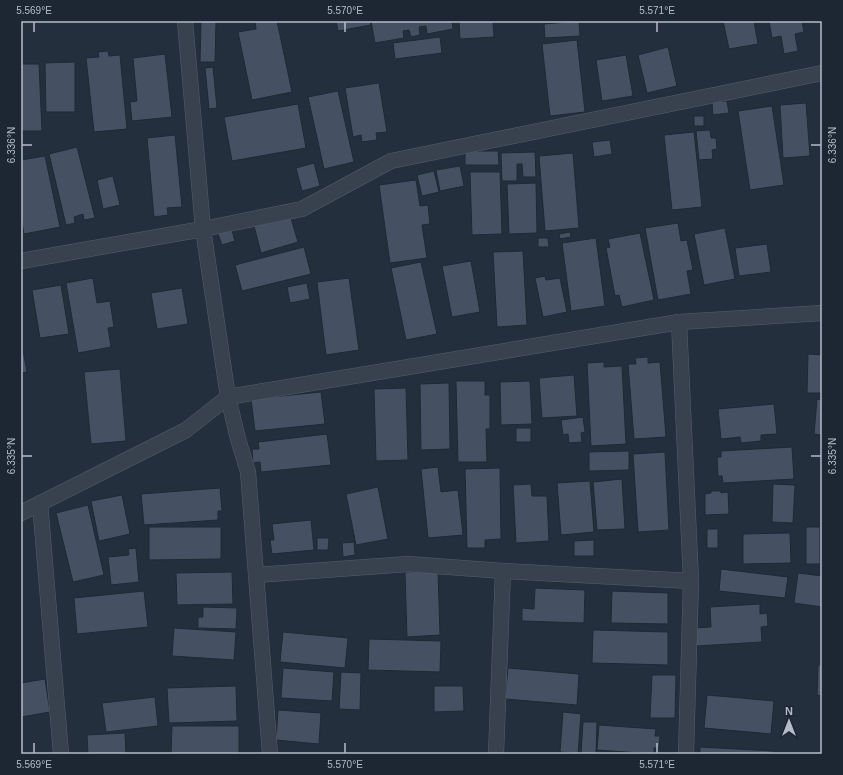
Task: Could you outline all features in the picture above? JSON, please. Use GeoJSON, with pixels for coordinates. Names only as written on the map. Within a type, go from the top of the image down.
{"type":"FeatureCollection","features":[{"type":"Feature","properties":{"kind":"street"},"geometry":{"type":"LineString","coordinates":[[185,21],[204,229],[228,397],[248,472],[270,754]]}},
{"type":"Feature","properties":{"kind":"street"},"geometry":{"type":"LineString","coordinates":[[21,261],[204,229],[302,209],[391,161],[822,73]]}},
{"type":"Feature","properties":{"kind":"street"},"geometry":{"type":"LineString","coordinates":[[21,513],[186,430],[228,397],[679,322],[822,314]]}},
{"type":"Feature","properties":{"kind":"street"},"geometry":{"type":"LineString","coordinates":[[679,322],[690,581],[686,754]]}},
{"type":"Feature","properties":{"kind":"street"},"geometry":{"type":"LineString","coordinates":[[40,503],[61,754]]}},
{"type":"Feature","properties":{"kind":"street"},"geometry":{"type":"LineString","coordinates":[[256,575],[408,564],[503,571],[690,581]]}},
{"type":"Feature","properties":{"kind":"street"},"geometry":{"type":"LineString","coordinates":[[496,754],[503,571]]}},
{"type":"Feature","properties":{"kind":"building"},"geometry":{"type":"Polygon","coordinates":[[[201,21],[216,21],[215,62],[200,62],[201,21]]]}},
{"type":"Feature","properties":{"kind":"building"},"geometry":{"type":"Polygon","coordinates":[[[255,21],[277,21],[292,92],[252,100],[238,32],[256,29],[255,21]]]}},
{"type":"Feature","properties":{"kind":"building"},"geometry":{"type":"Polygon","coordinates":[[[336,21],[370,21],[371,25],[338,31],[336,21]]]}},
{"type":"Feature","properties":{"kind":"building"},"geometry":{"type":"Polygon","coordinates":[[[371,21],[452,21],[453,29],[427,34],[426,26],[419,27],[420,35],[411,37],[409,30],[403,31],[404,38],[375,43],[371,21]]]}},
{"type":"Feature","properties":{"kind":"building"},"geometry":{"type":"Polygon","coordinates":[[[459,21],[493,21],[494,37],[460,39],[459,21]]]}},
{"type":"Feature","properties":{"kind":"building"},"geometry":{"type":"Polygon","coordinates":[[[579,21],[580,36],[545,38],[544,24],[579,21]]]}},
{"type":"Feature","properties":{"kind":"building"},"geometry":{"type":"Polygon","coordinates":[[[723,21],[754,21],[758,44],[729,49],[723,21]]]}},
{"type":"Feature","properties":{"kind":"building"},"geometry":{"type":"Polygon","coordinates":[[[769,21],[802,21],[804,32],[795,34],[798,51],[784,54],[781,36],[772,38],[769,21]]]}},
{"type":"Feature","properties":{"kind":"building"},"geometry":{"type":"Polygon","coordinates":[[[440,37],[442,53],[395,59],[393,43],[440,37]]]}},
{"type":"Feature","properties":{"kind":"building"},"geometry":{"type":"Polygon","coordinates":[[[577,40],[585,112],[550,116],[542,44],[577,40]]]}},
{"type":"Feature","properties":{"kind":"building"},"geometry":{"type":"Polygon","coordinates":[[[668,47],[677,86],[647,93],[638,55],[668,47]]]}},
{"type":"Feature","properties":{"kind":"building"},"geometry":{"type":"Polygon","coordinates":[[[108,51],[109,56],[120,55],[127,129],[94,132],[86,58],[99,57],[98,52],[108,51]]]}},
{"type":"Feature","properties":{"kind":"building"},"geometry":{"type":"Polygon","coordinates":[[[165,54],[172,117],[132,121],[130,102],[137,101],[133,58],[165,54]]]}},
{"type":"Feature","properties":{"kind":"building"},"geometry":{"type":"Polygon","coordinates":[[[626,55],[633,96],[602,101],[596,60],[626,55]]]}},
{"type":"Feature","properties":{"kind":"building"},"geometry":{"type":"Polygon","coordinates":[[[75,62],[75,112],[46,112],[45,63],[75,62]]]}},
{"type":"Feature","properties":{"kind":"building"},"geometry":{"type":"Polygon","coordinates":[[[21,64],[39,64],[42,131],[21,131],[21,64]]]}},
{"type":"Feature","properties":{"kind":"building"},"geometry":{"type":"Polygon","coordinates":[[[213,67],[217,108],[209,109],[205,68],[213,67]]]}},
{"type":"Feature","properties":{"kind":"building"},"geometry":{"type":"Polygon","coordinates":[[[379,83],[387,132],[376,133],[377,140],[362,142],[361,135],[353,137],[345,88],[379,83]]]}},
{"type":"Feature","properties":{"kind":"building"},"geometry":{"type":"Polygon","coordinates":[[[338,91],[354,162],[324,169],[308,97],[338,91]]]}},
{"type":"Feature","properties":{"kind":"building"},"geometry":{"type":"Polygon","coordinates":[[[727,101],[729,113],[713,115],[712,102],[727,101]]]}},
{"type":"Feature","properties":{"kind":"building"},"geometry":{"type":"Polygon","coordinates":[[[806,103],[810,156],[783,158],[780,105],[806,103]]]}},
{"type":"Feature","properties":{"kind":"building"},"geometry":{"type":"Polygon","coordinates":[[[298,104],[306,148],[232,161],[224,117],[298,104]]]}},
{"type":"Feature","properties":{"kind":"building"},"geometry":{"type":"Polygon","coordinates":[[[772,106],[784,185],[750,190],[738,111],[772,106]]]}},
{"type":"Feature","properties":{"kind":"building"},"geometry":{"type":"Polygon","coordinates":[[[694,116],[704,116],[704,126],[694,126],[694,116]]]}},
{"type":"Feature","properties":{"kind":"building"},"geometry":{"type":"Polygon","coordinates":[[[710,130],[711,138],[716,138],[717,149],[712,150],[713,159],[699,160],[696,131],[710,130]]]}},
{"type":"Feature","properties":{"kind":"building"},"geometry":{"type":"Polygon","coordinates":[[[694,132],[702,207],[672,210],[664,135],[694,132]]]}},
{"type":"Feature","properties":{"kind":"building"},"geometry":{"type":"Polygon","coordinates":[[[175,135],[182,207],[167,208],[168,215],[154,217],[147,138],[175,135]]]}},
{"type":"Feature","properties":{"kind":"building"},"geometry":{"type":"Polygon","coordinates":[[[610,140],[612,154],[594,157],[592,142],[610,140]]]}},
{"type":"Feature","properties":{"kind":"building"},"geometry":{"type":"Polygon","coordinates":[[[77,147],[95,218],[84,220],[83,214],[74,217],[75,223],[66,225],[49,154],[77,147]]]}},
{"type":"Feature","properties":{"kind":"building"},"geometry":{"type":"Polygon","coordinates":[[[465,151],[498,151],[499,165],[465,165],[465,151]]]}},
{"type":"Feature","properties":{"kind":"building"},"geometry":{"type":"Polygon","coordinates":[[[535,152],[536,177],[523,177],[522,164],[517,164],[517,181],[502,181],[501,153],[535,152]]]}},
{"type":"Feature","properties":{"kind":"building"},"geometry":{"type":"Polygon","coordinates":[[[573,153],[579,228],[545,231],[539,156],[573,153]]]}},
{"type":"Feature","properties":{"kind":"building"},"geometry":{"type":"Polygon","coordinates":[[[45,156],[60,227],[24,234],[21,217],[21,160],[45,156]]]}},
{"type":"Feature","properties":{"kind":"building"},"geometry":{"type":"Polygon","coordinates":[[[314,163],[320,186],[302,191],[296,168],[314,163]]]}},
{"type":"Feature","properties":{"kind":"building"},"geometry":{"type":"Polygon","coordinates":[[[460,166],[464,186],[440,191],[436,170],[460,166]]]}},
{"type":"Feature","properties":{"kind":"building"},"geometry":{"type":"Polygon","coordinates":[[[434,171],[439,192],[422,196],[417,175],[434,171]]]}},
{"type":"Feature","properties":{"kind":"building"},"geometry":{"type":"Polygon","coordinates":[[[470,172],[500,172],[502,234],[472,235],[470,172]]]}},
{"type":"Feature","properties":{"kind":"building"},"geometry":{"type":"Polygon","coordinates":[[[113,176],[120,205],[103,209],[97,180],[113,176]]]}},
{"type":"Feature","properties":{"kind":"building"},"geometry":{"type":"Polygon","coordinates":[[[416,180],[420,206],[428,205],[430,224],[422,225],[427,258],[390,263],[379,185],[416,180]]]}},
{"type":"Feature","properties":{"kind":"building"},"geometry":{"type":"Polygon","coordinates":[[[536,183],[537,233],[509,234],[507,184],[536,183]]]}},
{"type":"Feature","properties":{"kind":"building"},"geometry":{"type":"Polygon","coordinates":[[[290,215],[298,242],[261,253],[254,226],[290,215]]]}},
{"type":"Feature","properties":{"kind":"building"},"geometry":{"type":"Polygon","coordinates":[[[678,223],[681,241],[687,240],[693,270],[687,271],[691,294],[658,300],[645,228],[678,223]]]}},
{"type":"Feature","properties":{"kind":"building"},"geometry":{"type":"Polygon","coordinates":[[[231,227],[235,241],[222,245],[217,231],[231,227]]]}},
{"type":"Feature","properties":{"kind":"building"},"geometry":{"type":"Polygon","coordinates":[[[725,228],[735,279],[704,285],[694,234],[725,228]]]}},
{"type":"Feature","properties":{"kind":"building"},"geometry":{"type":"Polygon","coordinates":[[[570,232],[571,237],[560,239],[559,234],[570,232]]]}},
{"type":"Feature","properties":{"kind":"building"},"geometry":{"type":"Polygon","coordinates":[[[640,233],[654,300],[622,307],[619,295],[615,296],[606,248],[610,247],[608,239],[640,233]]]}},
{"type":"Feature","properties":{"kind":"building"},"geometry":{"type":"Polygon","coordinates":[[[538,238],[548,238],[549,247],[538,247],[538,238]]]}},
{"type":"Feature","properties":{"kind":"building"},"geometry":{"type":"Polygon","coordinates":[[[596,238],[605,306],[571,311],[562,243],[596,238]]]}},
{"type":"Feature","properties":{"kind":"building"},"geometry":{"type":"Polygon","coordinates":[[[767,244],[771,272],[739,276],[735,248],[767,244]]]}},
{"type":"Feature","properties":{"kind":"building"},"geometry":{"type":"Polygon","coordinates":[[[304,247],[311,274],[242,291],[235,265],[304,247]]]}},
{"type":"Feature","properties":{"kind":"building"},"geometry":{"type":"Polygon","coordinates":[[[523,251],[527,325],[497,327],[493,252],[523,251]]]}},
{"type":"Feature","properties":{"kind":"building"},"geometry":{"type":"Polygon","coordinates":[[[471,261],[480,312],[452,317],[442,266],[471,261]]]}},
{"type":"Feature","properties":{"kind":"building"},"geometry":{"type":"Polygon","coordinates":[[[421,262],[437,334],[406,340],[391,268],[421,262]]]}},
{"type":"Feature","properties":{"kind":"building"},"geometry":{"type":"Polygon","coordinates":[[[545,276],[546,280],[560,278],[567,312],[543,317],[535,278],[545,276]]]}},
{"type":"Feature","properties":{"kind":"building"},"geometry":{"type":"Polygon","coordinates":[[[93,278],[97,303],[110,301],[114,327],[108,328],[111,347],[78,353],[66,283],[93,278]]]}},
{"type":"Feature","properties":{"kind":"building"},"geometry":{"type":"Polygon","coordinates":[[[349,278],[359,350],[326,355],[317,282],[349,278]]]}},
{"type":"Feature","properties":{"kind":"building"},"geometry":{"type":"Polygon","coordinates":[[[307,283],[310,299],[290,303],[287,287],[307,283]]]}},
{"type":"Feature","properties":{"kind":"building"},"geometry":{"type":"Polygon","coordinates":[[[61,285],[69,334],[40,338],[32,290],[61,285]]]}},
{"type":"Feature","properties":{"kind":"building"},"geometry":{"type":"Polygon","coordinates":[[[182,288],[188,324],[157,329],[151,293],[182,288]]]}},
{"type":"Feature","properties":{"kind":"building"},"geometry":{"type":"Polygon","coordinates":[[[21,339],[27,372],[21,373],[21,339]]]}},
{"type":"Feature","properties":{"kind":"building"},"geometry":{"type":"Polygon","coordinates":[[[808,354],[822,355],[822,393],[807,393],[808,354]]]}},
{"type":"Feature","properties":{"kind":"building"},"geometry":{"type":"Polygon","coordinates":[[[648,357],[648,363],[660,362],[666,437],[634,439],[628,364],[636,364],[635,358],[648,357]]]}},
{"type":"Feature","properties":{"kind":"building"},"geometry":{"type":"Polygon","coordinates":[[[604,362],[604,367],[622,366],[626,444],[591,446],[587,363],[604,362]]]}},
{"type":"Feature","properties":{"kind":"building"},"geometry":{"type":"Polygon","coordinates":[[[120,369],[126,441],[91,444],[84,372],[120,369]]]}},
{"type":"Feature","properties":{"kind":"building"},"geometry":{"type":"Polygon","coordinates":[[[574,375],[577,416],[542,418],[539,378],[574,375]]]}},
{"type":"Feature","properties":{"kind":"building"},"geometry":{"type":"Polygon","coordinates":[[[456,381],[485,381],[485,395],[490,395],[490,429],[486,429],[487,462],[458,462],[456,381]]]}},
{"type":"Feature","properties":{"kind":"building"},"geometry":{"type":"Polygon","coordinates":[[[530,381],[532,424],[501,425],[500,382],[530,381]]]}},
{"type":"Feature","properties":{"kind":"building"},"geometry":{"type":"Polygon","coordinates":[[[449,383],[450,449],[421,450],[420,384],[449,383]]]}},
{"type":"Feature","properties":{"kind":"building"},"geometry":{"type":"Polygon","coordinates":[[[406,388],[408,460],[376,461],[374,389],[406,388]]]}},
{"type":"Feature","properties":{"kind":"building"},"geometry":{"type":"Polygon","coordinates":[[[321,392],[325,424],[255,431],[251,399],[321,392]]]}},
{"type":"Feature","properties":{"kind":"building"},"geometry":{"type":"Polygon","coordinates":[[[817,399],[822,400],[822,435],[814,434],[817,399]]]}},
{"type":"Feature","properties":{"kind":"building"},"geometry":{"type":"Polygon","coordinates":[[[774,404],[777,434],[761,435],[761,441],[741,443],[740,437],[721,439],[718,409],[774,404]]]}},
{"type":"Feature","properties":{"kind":"building"},"geometry":{"type":"Polygon","coordinates":[[[583,417],[585,432],[581,433],[582,442],[569,443],[568,434],[563,435],[561,420],[583,417]]]}},
{"type":"Feature","properties":{"kind":"building"},"geometry":{"type":"Polygon","coordinates":[[[516,428],[531,428],[531,442],[516,442],[516,428]]]}},
{"type":"Feature","properties":{"kind":"building"},"geometry":{"type":"Polygon","coordinates":[[[327,434],[331,465],[261,472],[260,462],[253,463],[252,449],[259,449],[258,442],[327,434]]]}},
{"type":"Feature","properties":{"kind":"building"},"geometry":{"type":"Polygon","coordinates":[[[792,447],[794,479],[723,483],[722,476],[718,476],[717,457],[721,457],[721,451],[792,447]]]}},
{"type":"Feature","properties":{"kind":"building"},"geometry":{"type":"Polygon","coordinates":[[[629,451],[629,470],[589,471],[589,452],[629,451]]]}},
{"type":"Feature","properties":{"kind":"building"},"geometry":{"type":"Polygon","coordinates":[[[665,452],[669,530],[638,532],[633,454],[665,452]]]}},
{"type":"Feature","properties":{"kind":"building"},"geometry":{"type":"Polygon","coordinates":[[[438,467],[441,492],[458,490],[463,535],[428,538],[421,469],[438,467]]]}},
{"type":"Feature","properties":{"kind":"building"},"geometry":{"type":"Polygon","coordinates":[[[500,468],[501,539],[485,540],[485,548],[467,548],[465,469],[500,468]]]}},
{"type":"Feature","properties":{"kind":"building"},"geometry":{"type":"Polygon","coordinates":[[[622,479],[625,529],[597,530],[593,482],[622,479]]]}},
{"type":"Feature","properties":{"kind":"building"},"geometry":{"type":"Polygon","coordinates":[[[590,481],[594,532],[561,535],[557,483],[590,481]]]}},
{"type":"Feature","properties":{"kind":"building"},"geometry":{"type":"Polygon","coordinates":[[[531,484],[532,496],[547,496],[549,541],[516,543],[513,485],[531,484]]]}},
{"type":"Feature","properties":{"kind":"building"},"geometry":{"type":"Polygon","coordinates":[[[773,484],[795,485],[793,523],[772,522],[773,484]]]}},
{"type":"Feature","properties":{"kind":"building"},"geometry":{"type":"Polygon","coordinates":[[[378,487],[388,539],[356,545],[346,494],[378,487]]]}},
{"type":"Feature","properties":{"kind":"building"},"geometry":{"type":"Polygon","coordinates":[[[220,488],[222,511],[218,511],[218,520],[144,525],[141,494],[220,488]]]}},
{"type":"Feature","properties":{"kind":"building"},"geometry":{"type":"Polygon","coordinates":[[[711,491],[721,491],[721,493],[728,492],[729,514],[705,515],[705,494],[711,493],[711,491]]]}},
{"type":"Feature","properties":{"kind":"building"},"geometry":{"type":"Polygon","coordinates":[[[122,495],[130,534],[99,541],[91,501],[122,495]]]}},
{"type":"Feature","properties":{"kind":"building"},"geometry":{"type":"Polygon","coordinates":[[[88,505],[104,575],[73,582],[56,513],[88,505]]]}},
{"type":"Feature","properties":{"kind":"building"},"geometry":{"type":"Polygon","coordinates":[[[311,520],[314,550],[272,554],[270,540],[274,540],[272,524],[311,520]]]}},
{"type":"Feature","properties":{"kind":"building"},"geometry":{"type":"Polygon","coordinates":[[[149,527],[221,527],[221,559],[149,560],[149,527]]]}},
{"type":"Feature","properties":{"kind":"building"},"geometry":{"type":"Polygon","coordinates":[[[806,527],[820,527],[820,564],[806,564],[806,527]]]}},
{"type":"Feature","properties":{"kind":"building"},"geometry":{"type":"Polygon","coordinates":[[[707,529],[718,529],[718,548],[707,548],[707,529]]]}},
{"type":"Feature","properties":{"kind":"building"},"geometry":{"type":"Polygon","coordinates":[[[790,533],[791,563],[743,564],[743,534],[790,533]]]}},
{"type":"Feature","properties":{"kind":"building"},"geometry":{"type":"Polygon","coordinates":[[[317,538],[329,538],[328,550],[317,550],[317,538]]]}},
{"type":"Feature","properties":{"kind":"building"},"geometry":{"type":"Polygon","coordinates":[[[594,540],[594,556],[574,556],[574,541],[594,540]]]}},
{"type":"Feature","properties":{"kind":"building"},"geometry":{"type":"Polygon","coordinates":[[[354,542],[355,555],[343,557],[342,543],[354,542]]]}},
{"type":"Feature","properties":{"kind":"building"},"geometry":{"type":"Polygon","coordinates":[[[136,548],[139,582],[111,585],[108,557],[129,555],[128,549],[136,548]]]}},
{"type":"Feature","properties":{"kind":"building"},"geometry":{"type":"Polygon","coordinates":[[[721,569],[788,577],[785,598],[719,591],[721,569]]]}},
{"type":"Feature","properties":{"kind":"building"},"geometry":{"type":"Polygon","coordinates":[[[438,571],[440,635],[407,637],[405,572],[438,571]]]}},
{"type":"Feature","properties":{"kind":"building"},"geometry":{"type":"Polygon","coordinates":[[[232,572],[233,604],[177,605],[176,573],[232,572]]]}},
{"type":"Feature","properties":{"kind":"building"},"geometry":{"type":"Polygon","coordinates":[[[798,573],[822,576],[822,607],[794,603],[798,573]]]}},
{"type":"Feature","properties":{"kind":"building"},"geometry":{"type":"Polygon","coordinates":[[[535,588],[585,590],[584,623],[522,621],[522,608],[534,609],[535,588]]]}},
{"type":"Feature","properties":{"kind":"building"},"geometry":{"type":"Polygon","coordinates":[[[144,591],[148,627],[77,634],[74,598],[144,591]]]}},
{"type":"Feature","properties":{"kind":"building"},"geometry":{"type":"Polygon","coordinates":[[[612,591],[668,593],[668,624],[611,623],[612,591]]]}},
{"type":"Feature","properties":{"kind":"building"},"geometry":{"type":"Polygon","coordinates":[[[760,604],[760,614],[767,613],[768,626],[761,627],[762,642],[696,646],[695,628],[711,627],[710,607],[760,604]]]}},
{"type":"Feature","properties":{"kind":"building"},"geometry":{"type":"Polygon","coordinates":[[[203,607],[237,608],[236,629],[198,628],[198,617],[203,617],[203,607]]]}},
{"type":"Feature","properties":{"kind":"building"},"geometry":{"type":"Polygon","coordinates":[[[174,628],[236,632],[234,660],[172,656],[174,628]]]}},
{"type":"Feature","properties":{"kind":"building"},"geometry":{"type":"Polygon","coordinates":[[[593,630],[668,632],[668,665],[592,663],[593,630]]]}},
{"type":"Feature","properties":{"kind":"building"},"geometry":{"type":"Polygon","coordinates":[[[283,632],[348,638],[345,668],[280,662],[283,632]]]}},
{"type":"Feature","properties":{"kind":"building"},"geometry":{"type":"Polygon","coordinates":[[[369,639],[441,641],[440,672],[368,670],[369,639]]]}},
{"type":"Feature","properties":{"kind":"building"},"geometry":{"type":"Polygon","coordinates":[[[818,665],[822,665],[822,696],[817,695],[818,665]]]}},
{"type":"Feature","properties":{"kind":"building"},"geometry":{"type":"Polygon","coordinates":[[[283,668],[334,672],[332,701],[281,698],[283,668]]]}},
{"type":"Feature","properties":{"kind":"building"},"geometry":{"type":"Polygon","coordinates":[[[508,668],[579,674],[577,705],[505,699],[508,668]]]}},
{"type":"Feature","properties":{"kind":"building"},"geometry":{"type":"Polygon","coordinates":[[[341,672],[361,673],[360,710],[339,709],[341,672]]]}},
{"type":"Feature","properties":{"kind":"building"},"geometry":{"type":"Polygon","coordinates":[[[652,675],[676,675],[675,718],[650,718],[652,675]]]}},
{"type":"Feature","properties":{"kind":"building"},"geometry":{"type":"Polygon","coordinates":[[[45,679],[50,712],[21,717],[21,683],[45,679]]]}},
{"type":"Feature","properties":{"kind":"building"},"geometry":{"type":"Polygon","coordinates":[[[236,686],[237,721],[169,723],[167,688],[236,686]]]}},
{"type":"Feature","properties":{"kind":"building"},"geometry":{"type":"Polygon","coordinates":[[[434,686],[463,686],[464,711],[434,712],[434,686]]]}},
{"type":"Feature","properties":{"kind":"building"},"geometry":{"type":"Polygon","coordinates":[[[707,695],[774,701],[771,734],[704,728],[707,695]]]}},
{"type":"Feature","properties":{"kind":"building"},"geometry":{"type":"Polygon","coordinates":[[[155,697],[158,726],[106,732],[102,703],[155,697]]]}},
{"type":"Feature","properties":{"kind":"building"},"geometry":{"type":"Polygon","coordinates":[[[278,710],[321,713],[319,744],[276,740],[278,710]]]}},
{"type":"Feature","properties":{"kind":"building"},"geometry":{"type":"Polygon","coordinates":[[[563,712],[581,714],[578,754],[560,752],[563,712]]]}},
{"type":"Feature","properties":{"kind":"building"},"geometry":{"type":"Polygon","coordinates":[[[583,722],[597,722],[596,754],[581,754],[583,722]]]}},
{"type":"Feature","properties":{"kind":"building"},"geometry":{"type":"Polygon","coordinates":[[[599,725],[656,729],[655,736],[660,736],[659,748],[654,748],[654,754],[597,750],[599,725]]]}},
{"type":"Feature","properties":{"kind":"building"},"geometry":{"type":"Polygon","coordinates":[[[172,726],[239,726],[239,754],[171,754],[172,726]]]}},
{"type":"Feature","properties":{"kind":"building"},"geometry":{"type":"Polygon","coordinates":[[[125,733],[126,754],[88,754],[87,735],[125,733]]]}},
{"type":"Feature","properties":{"kind":"building"},"geometry":{"type":"Polygon","coordinates":[[[700,747],[773,751],[773,754],[700,754],[700,747]]]}}]}
